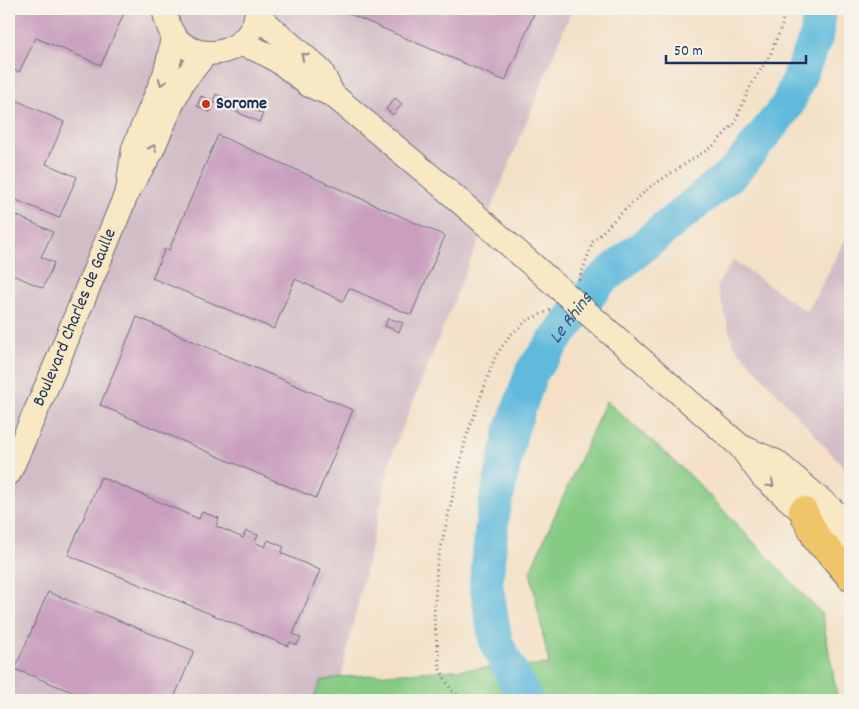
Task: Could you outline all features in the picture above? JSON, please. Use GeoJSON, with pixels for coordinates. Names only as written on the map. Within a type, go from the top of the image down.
{"type":"FeatureCollection","features":[{"type":"Feature","properties":{"kind":"highway"},"geometry":{"type":"LineString","coordinates":[[803,511],[818,541],[850,576]]}},
{"type":"Feature","properties":{"kind":"street"},"geometry":{"type":"LineString","coordinates":[[164,9],[167,22],[173,34],[184,45],[197,51],[212,54],[226,51],[240,44],[253,26],[257,12],[321,71],[332,94]]}},
{"type":"Feature","properties":{"kind":"street","name":"Boulevard Charles de Gaulle"},"geometry":{"type":"LineString","coordinates":[[128,190],[134,148],[165,75],[173,34]]}},
{"type":"Feature","properties":{"kind":"street"},"geometry":{"type":"LineString","coordinates":[[240,44],[270,56],[310,85],[332,94],[441,184],[740,446],[764,477],[850,553]]}},
{"type":"Feature","properties":{"kind":"street","name":"Boulevard Charles de Gaulle"},"geometry":{"type":"LineString","coordinates":[[9,473],[128,190],[150,154],[182,83],[206,52]]}},
{"type":"Feature","properties":{"kind":"street"},"geometry":{"type":"LineString","coordinates":[[740,446],[776,462],[850,525]]}},
{"type":"Feature","properties":{"kind":"path"},"geometry":{"type":"LineString","coordinates":[[465,700],[451,690],[440,669],[434,618],[436,564],[466,438],[495,357],[510,336],[565,292],[593,242],[618,216],[650,187],[713,146],[734,124],[750,88],[771,53],[782,25],[784,9]]}},
{"type":"Feature","properties":{"kind":"shaded area"},"geometry":{"type":"Polygon","coordinates":[[[9,9],[572,9],[392,454],[341,677],[321,681],[313,700],[9,700],[9,9]]]}},
{"type":"Feature","properties":{"kind":"shaded area"},"geometry":{"type":"Polygon","coordinates":[[[850,231],[850,474],[733,344],[717,286],[733,260],[807,312],[850,231]]]}},
{"type":"Feature","properties":{"kind":"green space"},"geometry":{"type":"Polygon","coordinates":[[[606,401],[690,475],[822,614],[838,700],[313,700],[321,681],[341,677],[549,664],[530,571],[606,401]]]}},
{"type":"Feature","properties":{"kind":"building"},"geometry":{"type":"Polygon","coordinates":[[[9,9],[126,9],[101,65],[36,38],[19,72],[9,68],[9,9]]]}},
{"type":"Feature","properties":{"kind":"building"},"geometry":{"type":"Polygon","coordinates":[[[338,9],[536,9],[505,81],[338,9]]]}},
{"type":"Feature","properties":{"kind":"building"},"geometry":{"type":"Polygon","coordinates":[[[216,94],[263,114],[259,122],[215,102],[210,112],[197,106],[201,96],[213,101],[216,94]]]}},
{"type":"Feature","properties":{"kind":"building"},"geometry":{"type":"Polygon","coordinates":[[[9,97],[64,122],[46,164],[77,177],[59,218],[9,197],[9,97]]]}},
{"type":"Feature","properties":{"kind":"building"},"geometry":{"type":"Polygon","coordinates":[[[395,98],[402,104],[393,115],[386,109],[395,98]]]}},
{"type":"Feature","properties":{"kind":"building"},"geometry":{"type":"Polygon","coordinates":[[[218,135],[445,236],[411,315],[349,288],[343,301],[295,279],[274,329],[152,278],[165,249],[169,250],[218,135]]]}},
{"type":"Feature","properties":{"kind":"building"},"geometry":{"type":"Polygon","coordinates":[[[9,212],[53,232],[41,257],[54,263],[43,288],[9,273],[9,262],[16,246],[9,243],[9,212]]]}},
{"type":"Feature","properties":{"kind":"building"},"geometry":{"type":"Polygon","coordinates":[[[137,317],[353,410],[316,498],[100,405],[137,317]]]}},
{"type":"Feature","properties":{"kind":"building"},"geometry":{"type":"Polygon","coordinates":[[[388,318],[403,323],[399,332],[385,326],[388,318]]]}},
{"type":"Feature","properties":{"kind":"building"},"geometry":{"type":"Polygon","coordinates":[[[101,477],[199,519],[202,512],[219,518],[216,526],[243,538],[246,531],[258,535],[255,542],[265,547],[268,540],[284,547],[281,553],[320,570],[293,634],[301,638],[297,645],[290,642],[288,646],[68,555],[101,477]]]}},
{"type":"Feature","properties":{"kind":"building"},"geometry":{"type":"Polygon","coordinates":[[[48,592],[194,651],[173,700],[92,700],[15,669],[48,592]]]}},
{"type":"Feature","properties":{"kind":"waterway","name":"Le Rhins"},"geometry":{"type":"LineString","coordinates":[[526,700],[496,643],[486,584],[493,515],[511,432],[532,371],[599,282],[736,170],[787,106],[817,35],[819,9]]}},
{"type":"Feature","properties":{"kind":"place","name":"Sorome"},"geometry":{"type":"Point","coordinates":[206,104]}}]}
